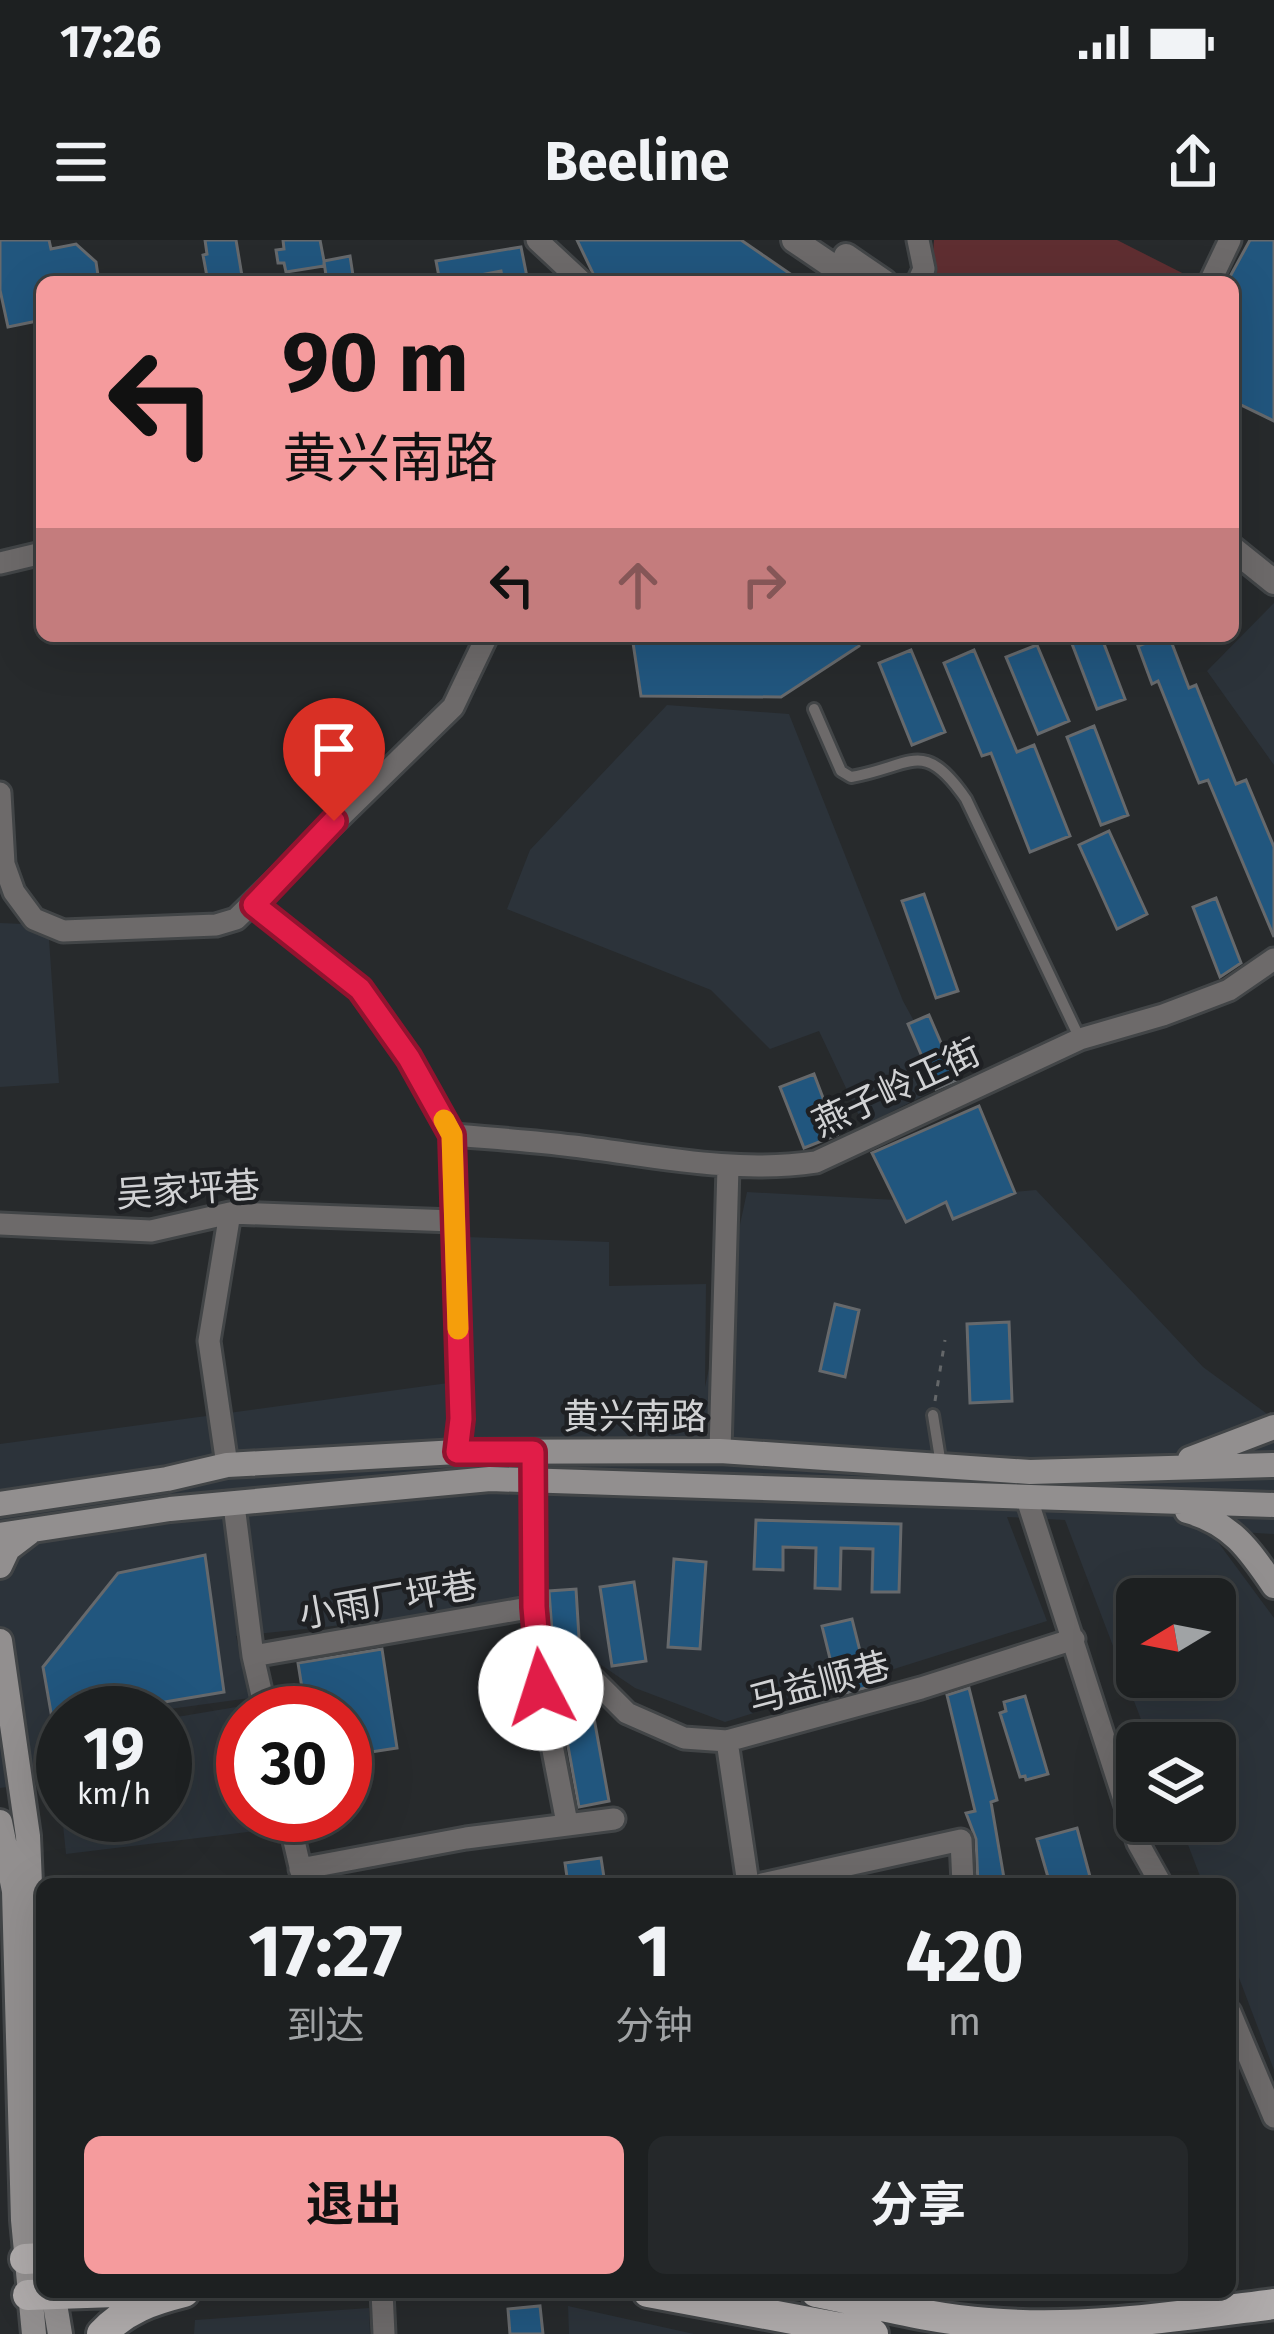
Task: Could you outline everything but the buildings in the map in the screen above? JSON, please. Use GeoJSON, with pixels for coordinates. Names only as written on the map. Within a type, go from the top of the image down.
{"type":"FeatureCollection","features":[{"type":"Feature","properties":{"kind":"main road"},"geometry":{"type":"LineString","coordinates":[[1152,1469],[1209,1454],[1274,1427]]}},
{"type":"Feature","properties":{"kind":"main road","name":"黄兴南路"},"geometry":{"type":"LineString","coordinates":[[0,1504],[167,1479],[226,1465],[457,1452],[720,1451],[1030,1472],[1274,1465]]}},
{"type":"Feature","properties":{"kind":"main road","name":"黄兴南路"},"geometry":{"type":"LineString","coordinates":[[0,1534],[170,1509],[490,1479],[1274,1505]]}},
{"type":"Feature","properties":{"kind":"main road"},"geometry":{"type":"LineString","coordinates":[[0,1490],[37,1499]]}},
{"type":"Feature","properties":{"kind":"main road"},"geometry":{"type":"LineString","coordinates":[[1144,1499],[1215,1519],[1254,1556],[1274,1586]]}},
{"type":"Feature","properties":{"kind":"main road"},"geometry":{"type":"LineString","coordinates":[[0,1566],[16,1541],[38,1529]]}},
{"type":"Feature","properties":{"kind":"main road"},"geometry":{"type":"LineString","coordinates":[[0,1640],[28,1836],[36,2029]]}},
{"type":"Feature","properties":{"kind":"main road"},"geometry":{"type":"LineString","coordinates":[[2,1838],[14,1891],[33,2259]]}},
{"type":"Feature","properties":{"kind":"main road"},"geometry":{"type":"LineString","coordinates":[[1227,2310],[1274,2292]]}},
{"type":"Feature","properties":{"kind":"main road"},"geometry":{"type":"LineString","coordinates":[[34,2334],[44,2298]]}},
{"type":"Feature","properties":{"kind":"main road"},"geometry":{"type":"LineString","coordinates":[[46,2298],[60,2334]]}},
{"type":"Feature","properties":{"kind":"main road"},"geometry":{"type":"LineString","coordinates":[[102,2334],[129,2312],[168,2298]]}},
{"type":"Feature","properties":{"kind":"main road"},"geometry":{"type":"LineString","coordinates":[[669,2298],[755,2322],[873,2334]]}},
{"type":"Feature","properties":{"kind":"main road"},"geometry":{"type":"LineString","coordinates":[[878,2298],[931,2303],[988,2323],[1045,2325],[1133,2321],[1274,2304]]}},
{"type":"Feature","properties":{"kind":"street"},"geometry":{"type":"LineString","coordinates":[[537,240],[576,276]]}},
{"type":"Feature","properties":{"kind":"street"},"geometry":{"type":"LineString","coordinates":[[794,240],[847,276]]}},
{"type":"Feature","properties":{"kind":"street"},"geometry":{"type":"LineString","coordinates":[[822,240],[875,276]]}},
{"type":"Feature","properties":{"kind":"street"},"geometry":{"type":"LineString","coordinates":[[918,240],[921,276]]}},
{"type":"Feature","properties":{"kind":"street"},"geometry":{"type":"LineString","coordinates":[[1213,276],[1230,240]]}},
{"type":"Feature","properties":{"kind":"street"},"geometry":{"type":"LineString","coordinates":[[1239,535],[1274,562]]}},
{"type":"Feature","properties":{"kind":"street"},"geometry":{"type":"LineString","coordinates":[[1239,554],[1274,582]]}},
{"type":"Feature","properties":{"kind":"street"},"geometry":{"type":"LineString","coordinates":[[0,563],[36,555]]}},
{"type":"Feature","properties":{"kind":"street"},"geometry":{"type":"LineString","coordinates":[[0,793],[4,864],[14,892],[34,919],[63,931],[216,925],[236,919],[453,707],[484,642]]}},
{"type":"Feature","properties":{"kind":"street"},"geometry":{"type":"LineString","coordinates":[[254,905],[360,989],[409,1058],[452,1135],[461,1419],[457,1452]]}},
{"type":"Feature","properties":{"kind":"street","name":"燕子岭正街"},"geometry":{"type":"LineString","coordinates":[[452,1135],[728,1166],[816,1162],[1080,1039],[1229,990],[1274,958]]}},
{"type":"Feature","properties":{"kind":"street"},"geometry":{"type":"LineString","coordinates":[[720,1451],[728,1166]]}},
{"type":"Feature","properties":{"kind":"street"},"geometry":{"type":"LineString","coordinates":[[226,1465],[209,1341],[230,1213]]}},
{"type":"Feature","properties":{"kind":"street","name":"吴家坪巷"},"geometry":{"type":"LineString","coordinates":[[0,1224],[151,1231],[230,1213],[453,1221]]}},
{"type":"Feature","properties":{"kind":"street"},"geometry":{"type":"LineString","coordinates":[[533,1452],[534,1607],[541,1688],[567,1823]]}},
{"type":"Feature","properties":{"kind":"street"},"geometry":{"type":"LineString","coordinates":[[1026,1496],[1138,1843],[1158,1878]]}},
{"type":"Feature","properties":{"kind":"street"},"geometry":{"type":"LineString","coordinates":[[235,1505],[260,1686]]}},
{"type":"Feature","properties":{"kind":"street","name":"小雨厂坪巷"},"geometry":{"type":"LineString","coordinates":[[254,1656],[534,1607]]}},
{"type":"Feature","properties":{"kind":"street","name":"马益顺巷"},"geometry":{"type":"LineString","coordinates":[[593,1678],[627,1713],[684,1738],[728,1741],[921,1688],[1074,1639]]}},
{"type":"Feature","properties":{"kind":"street"},"geometry":{"type":"LineString","coordinates":[[728,1741],[747,1878]]}},
{"type":"Feature","properties":{"kind":"street"},"geometry":{"type":"LineString","coordinates":[[294,1842],[302,1876],[567,1823],[614,1819]]}},
{"type":"Feature","properties":{"kind":"street"},"geometry":{"type":"LineString","coordinates":[[789,1878],[961,1840],[963,1878]]}},
{"type":"Feature","properties":{"kind":"street"},"geometry":{"type":"LineString","coordinates":[[1236,2026],[1274,2117]]}},
{"type":"Feature","properties":{"kind":"street"},"geometry":{"type":"LineString","coordinates":[[382,2298],[384,2334]]}},
{"type":"Feature","properties":{"kind":"lane"},"geometry":{"type":"LineString","coordinates":[[814,709],[841,771],[851,777],[926,759],[945,769],[966,799],[1080,1039]]}},
{"type":"Feature","properties":{"kind":"lane"},"geometry":{"type":"LineString","coordinates":[[933,1415],[941,1466]]}},
{"type":"Feature","properties":{"kind":"path"},"geometry":{"type":"LineString","coordinates":[[933,1415],[945,1340]]}},
{"type":"Feature","properties":{"kind":"shaded area"},"geometry":{"type":"Polygon","coordinates":[[[934,240],[1117,240],[1188,276],[931,276],[934,240]]]}},
{"type":"Feature","properties":{"kind":"shaded area"},"geometry":{"type":"Polygon","coordinates":[[[1274,603],[1274,765],[1207,671],[1274,603]]]}},
{"type":"Feature","properties":{"kind":"shaded area"},"geometry":{"type":"Polygon","coordinates":[[[667,705],[789,714],[903,1001],[948,1083],[864,1126],[819,1031],[770,1049],[711,990],[507,909],[530,850],[667,705]]]}},
{"type":"Feature","properties":{"kind":"shaded area"},"geometry":{"type":"Polygon","coordinates":[[[0,923],[48,925],[59,1083],[0,1087],[0,923]]]}},
{"type":"Feature","properties":{"kind":"shaded area"},"geometry":{"type":"Polygon","coordinates":[[[1036,1190],[1203,1367],[1274,1419],[1274,1534],[1209,1530],[1274,1618],[1274,2070],[1236,1970],[1236,1878],[1201,1878],[1187,1842],[1236,1842],[1236,1722],[1142,1722],[1133,1698],[1236,1698],[1236,1578],[1116,1578],[1116,1654],[1065,1520],[1007,1517],[1047,1621],[725,1722],[635,1688],[516,1607],[236,1636],[247,1686],[216,1686],[216,1703],[192,1706],[192,1686],[36,1686],[36,1783],[0,1788],[0,1444],[448,1383],[475,1384],[466,1237],[609,1242],[609,1286],[706,1284],[705,1387],[747,1192],[915,1201],[1036,1190]]]}},
{"type":"Feature","properties":{"kind":"shaded area"},"geometry":{"type":"Polygon","coordinates":[[[216,1710],[216,1836],[192,1839],[192,1714],[216,1710]]]}},
{"type":"Feature","properties":{"kind":"shaded area"},"geometry":{"type":"Polygon","coordinates":[[[65,1842],[166,1842],[66,1854],[65,1842]]]}},
{"type":"Feature","properties":{"kind":"shaded area"},"geometry":{"type":"Polygon","coordinates":[[[568,2306],[694,2334],[569,2334],[568,2306]]]}},
{"type":"Feature","properties":{"kind":"shaded area"},"geometry":{"type":"Polygon","coordinates":[[[369,2308],[370,2334],[194,2334],[195,2320],[369,2308]]]}},
{"type":"Feature","properties":{"kind":"slow traffic"},"geometry":{"type":"LineString","coordinates":[[444,1120],[452,1135],[458,1329]]}},
{"type":"Feature","properties":{"kind":"route"},"geometry":{"type":"LineString","coordinates":[[334,821],[254,905],[360,989],[409,1058],[452,1135],[461,1419],[457,1452],[533,1452],[534,1607],[541,1688]]}}]}
